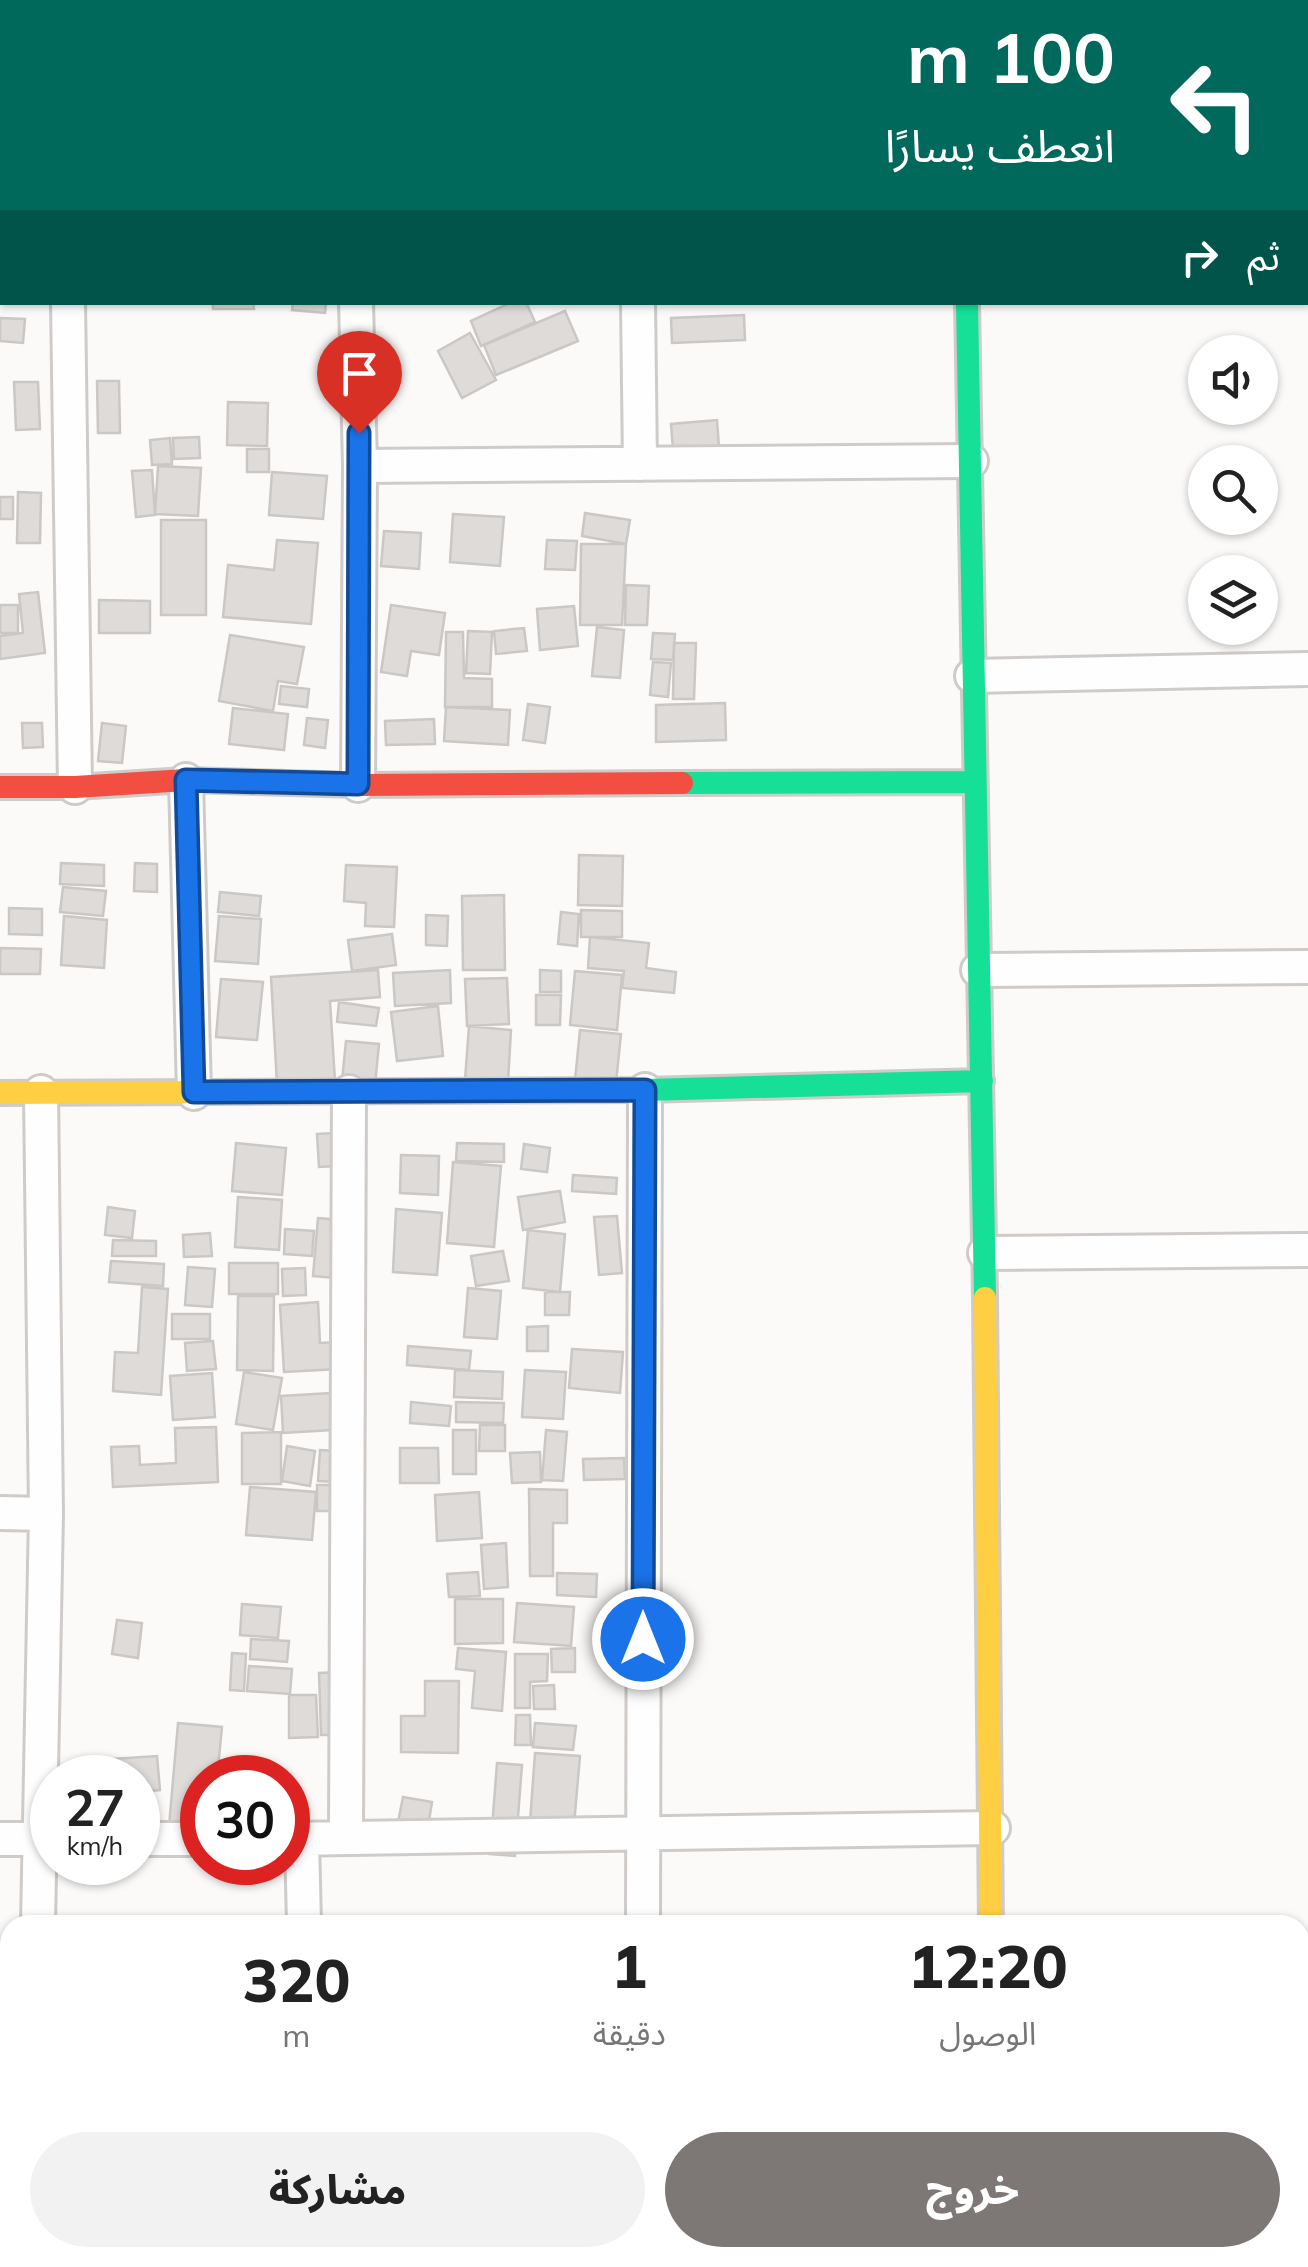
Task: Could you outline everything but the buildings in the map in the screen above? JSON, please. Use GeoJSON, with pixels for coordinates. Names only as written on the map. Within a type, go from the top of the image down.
{"type":"FeatureCollection","features":[{"type":"Feature","properties":{"kind":"street"},"geometry":{"type":"LineString","coordinates":[[68,305],[74,787]]}},
{"type":"Feature","properties":{"kind":"street"},"geometry":{"type":"LineString","coordinates":[[356,305],[360,466],[358,784]]}},
{"type":"Feature","properties":{"kind":"street"},"geometry":{"type":"LineString","coordinates":[[638,305],[640,464]]}},
{"type":"Feature","properties":{"kind":"street"},"geometry":{"type":"LineString","coordinates":[[966,305],[985,1253],[992,1915]]}},
{"type":"Feature","properties":{"kind":"street"},"geometry":{"type":"LineString","coordinates":[[360,466],[971,461]]}},
{"type":"Feature","properties":{"kind":"street"},"geometry":{"type":"LineString","coordinates":[[972,676],[1308,669]]}},
{"type":"Feature","properties":{"kind":"street"},"geometry":{"type":"LineString","coordinates":[[186,780],[194,1092]]}},
{"type":"Feature","properties":{"kind":"street"},"geometry":{"type":"LineString","coordinates":[[0,787],[186,780],[358,784],[975,782]]}},
{"type":"Feature","properties":{"kind":"street"},"geometry":{"type":"LineString","coordinates":[[978,970],[1308,967]]}},
{"type":"Feature","properties":{"kind":"street"},"geometry":{"type":"LineString","coordinates":[[0,1093],[645,1090],[982,1082]]}},
{"type":"Feature","properties":{"kind":"street"},"geometry":{"type":"LineString","coordinates":[[643,1915],[645,1090]]}},
{"type":"Feature","properties":{"kind":"street"},"geometry":{"type":"LineString","coordinates":[[41,1092],[46,1755]]}},
{"type":"Feature","properties":{"kind":"street"},"geometry":{"type":"LineString","coordinates":[[346,1838],[349,1092]]}},
{"type":"Feature","properties":{"kind":"street"},"geometry":{"type":"LineString","coordinates":[[985,1253],[1308,1250]]}},
{"type":"Feature","properties":{"kind":"street"},"geometry":{"type":"LineString","coordinates":[[0,1513],[46,1514]]}},
{"type":"Feature","properties":{"kind":"street"},"geometry":{"type":"LineString","coordinates":[[310,1839],[993,1828]]}},
{"type":"Feature","properties":{"kind":"street"},"geometry":{"type":"LineString","coordinates":[[0,1839],[30,1839]]}},
{"type":"Feature","properties":{"kind":"street"},"geometry":{"type":"LineString","coordinates":[[39,1915],[42,1885]]}},
{"type":"Feature","properties":{"kind":"street"},"geometry":{"type":"LineString","coordinates":[[300,1885],[303,1915]]}},
{"type":"Feature","properties":{"kind":"traffic: fast"},"geometry":{"type":"LineString","coordinates":[[967,305],[985,1298]]}},
{"type":"Feature","properties":{"kind":"traffic: fast"},"geometry":{"type":"LineString","coordinates":[[682,783],[975,782]]}},
{"type":"Feature","properties":{"kind":"traffic: fast"},"geometry":{"type":"LineString","coordinates":[[424,1091],[982,1081]]}},
{"type":"Feature","properties":{"kind":"traffic: slow"},"geometry":{"type":"LineString","coordinates":[[0,1093],[424,1091]]}},
{"type":"Feature","properties":{"kind":"traffic: slow"},"geometry":{"type":"LineString","coordinates":[[985,1298],[991,1915]]}},
{"type":"Feature","properties":{"kind":"traffic: jam"},"geometry":{"type":"LineString","coordinates":[[0,787],[186,780],[358,785],[682,783]]}},
{"type":"Feature","properties":{"kind":"route"},"geometry":{"type":"LineString","coordinates":[[359,433],[358,784],[186,780],[194,1092],[645,1090],[643,1639]]}}]}
